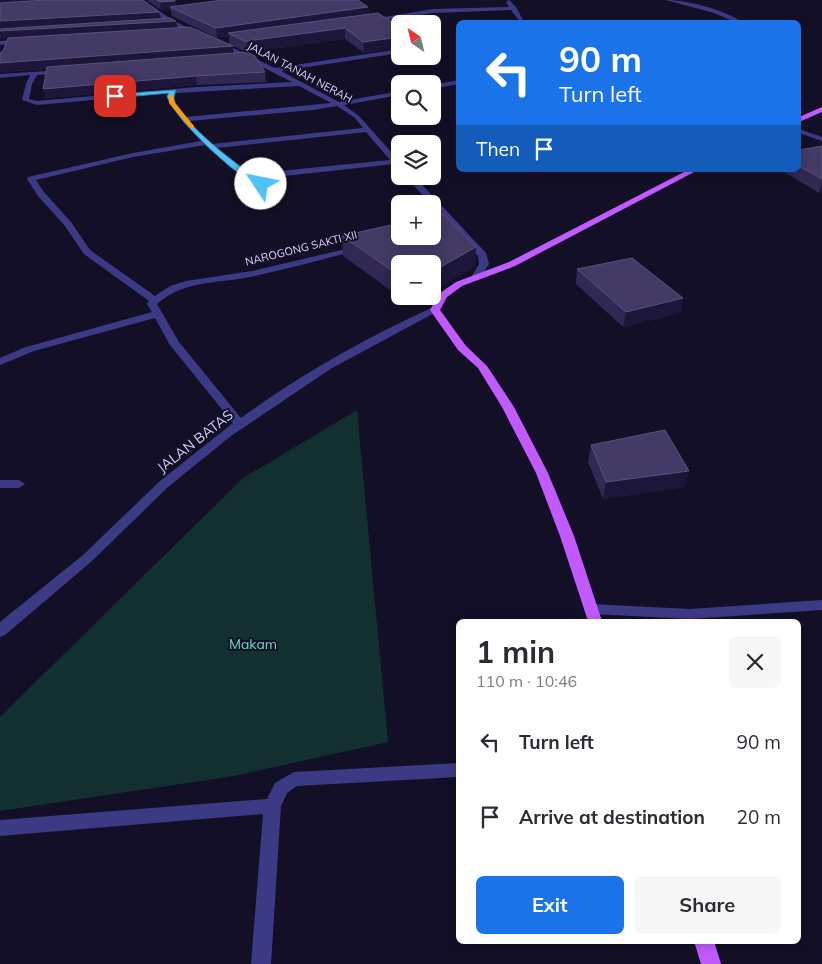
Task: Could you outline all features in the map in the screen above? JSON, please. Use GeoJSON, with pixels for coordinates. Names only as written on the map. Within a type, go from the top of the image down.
{"type":"FeatureCollection","features":[{"type":"Feature","properties":{"kind":"main road"},"geometry":{"type":"LineString","coordinates":[[801,119],[822,109]]}},
{"type":"Feature","properties":{"kind":"main road"},"geometry":{"type":"LineString","coordinates":[[593,615],[567,536],[542,473],[508,407],[482,366],[462,348],[435,310],[443,295],[458,284],[512,264],[690,172]]}},
{"type":"Feature","properties":{"kind":"main road"},"geometry":{"type":"LineString","coordinates":[[705,944],[712,964]]}},
{"type":"Feature","properties":{"kind":"street"},"geometry":{"type":"LineString","coordinates":[[139,0],[172,22],[201,35]]}},
{"type":"Feature","properties":{"kind":"street"},"geometry":{"type":"LineString","coordinates":[[508,0],[521,20]]}},
{"type":"Feature","properties":{"kind":"street"},"geometry":{"type":"LineString","coordinates":[[669,0],[716,12],[734,20]]}},
{"type":"Feature","properties":{"kind":"street"},"geometry":{"type":"LineString","coordinates":[[364,21],[433,11],[514,8]]}},
{"type":"Feature","properties":{"kind":"street"},"geometry":{"type":"LineString","coordinates":[[158,14],[167,13]]}},
{"type":"Feature","properties":{"kind":"street"},"geometry":{"type":"LineString","coordinates":[[162,23],[172,22]]}},
{"type":"Feature","properties":{"kind":"street"},"geometry":{"type":"LineString","coordinates":[[176,33],[191,32]]}},
{"type":"Feature","properties":{"kind":"street","name":"JALAN TANAH NERAH"},"geometry":{"type":"LineString","coordinates":[[208,38],[249,56],[340,105],[357,117],[391,156]]}},
{"type":"Feature","properties":{"kind":"street"},"geometry":{"type":"LineString","coordinates":[[216,42],[226,40]]}},
{"type":"Feature","properties":{"kind":"street"},"geometry":{"type":"LineString","coordinates":[[3,51],[3,43],[25,42]]}},
{"type":"Feature","properties":{"kind":"street"},"geometry":{"type":"LineString","coordinates":[[275,70],[391,52]]}},
{"type":"Feature","properties":{"kind":"street"},"geometry":{"type":"LineString","coordinates":[[230,58],[249,56]]}},
{"type":"Feature","properties":{"kind":"street"},"geometry":{"type":"LineString","coordinates":[[0,76],[74,70]]}},
{"type":"Feature","properties":{"kind":"street"},"geometry":{"type":"LineString","coordinates":[[35,73],[29,84],[25,100],[37,103],[173,91],[301,84]]}},
{"type":"Feature","properties":{"kind":"street"},"geometry":{"type":"LineString","coordinates":[[441,85],[456,83]]}},
{"type":"Feature","properties":{"kind":"street"},"geometry":{"type":"LineString","coordinates":[[173,91],[170,96],[172,103],[184,119],[209,144],[250,178],[261,184]]}},
{"type":"Feature","properties":{"kind":"street"},"geometry":{"type":"LineString","coordinates":[[184,119],[340,105],[391,95]]}},
{"type":"Feature","properties":{"kind":"street"},"geometry":{"type":"LineString","coordinates":[[240,424],[174,343],[152,304],[155,302],[87,252],[68,224],[41,194],[31,179],[134,155],[209,144],[368,130]]}},
{"type":"Feature","properties":{"kind":"street"},"geometry":{"type":"LineString","coordinates":[[801,132],[822,139]]}},
{"type":"Feature","properties":{"kind":"street"},"geometry":{"type":"LineString","coordinates":[[250,178],[391,165]]}},
{"type":"Feature","properties":{"kind":"street"},"geometry":{"type":"LineString","coordinates":[[417,185],[483,256],[484,264],[477,276]]}},
{"type":"Feature","properties":{"kind":"street"},"geometry":{"type":"LineString","coordinates":[[441,226],[452,223]]}},
{"type":"Feature","properties":{"kind":"street","name":"NAROGONG SAKTI XII"},"geometry":{"type":"LineString","coordinates":[[155,302],[161,294],[188,283],[249,274],[368,245]]}},
{"type":"Feature","properties":{"kind":"street","name":"JALAN BATAS"},"geometry":{"type":"LineString","coordinates":[[0,630],[77,568],[164,485],[240,424],[331,365],[403,324],[435,310]]}},
{"type":"Feature","properties":{"kind":"street"},"geometry":{"type":"LineString","coordinates":[[0,362],[30,349],[157,314]]}},
{"type":"Feature","properties":{"kind":"street"},"geometry":{"type":"LineString","coordinates":[[0,484],[19,484]]}},
{"type":"Feature","properties":{"kind":"street"},"geometry":{"type":"LineString","coordinates":[[593,615],[690,614],[822,605]]}},
{"type":"Feature","properties":{"kind":"street"},"geometry":{"type":"LineString","coordinates":[[261,964],[272,806],[281,788],[294,779],[456,770]]}},
{"type":"Feature","properties":{"kind":"street"},"geometry":{"type":"LineString","coordinates":[[0,828],[272,806]]}},
{"type":"Feature","properties":{"kind":"green space","name":"Makam"},"geometry":{"type":"Polygon","coordinates":[[[357,410],[388,742],[234,776],[0,811],[0,717],[243,478],[357,410]]]}},
{"type":"Feature","properties":{"kind":"building"},"geometry":{"type":"Polygon","coordinates":[[[46,0],[143,0],[159,12],[0,21],[0,3],[46,0]]]}},
{"type":"Feature","properties":{"kind":"building"},"geometry":{"type":"Polygon","coordinates":[[[157,0],[175,0],[175,1],[160,2],[157,0]]]}},
{"type":"Feature","properties":{"kind":"building"},"geometry":{"type":"Polygon","coordinates":[[[222,0],[358,0],[368,7],[216,28],[170,7],[222,0]]]}},
{"type":"Feature","properties":{"kind":"building"},"geometry":{"type":"Polygon","coordinates":[[[378,13],[391,21],[391,38],[363,42],[345,28],[247,42],[228,33],[378,13]]]}},
{"type":"Feature","properties":{"kind":"building"},"geometry":{"type":"Polygon","coordinates":[[[170,18],[176,21],[0,31],[0,29],[170,18]]]}},
{"type":"Feature","properties":{"kind":"building"},"geometry":{"type":"Polygon","coordinates":[[[190,27],[233,46],[0,63],[0,53],[3,51],[8,38],[190,27]]]}},
{"type":"Feature","properties":{"kind":"building"},"geometry":{"type":"Polygon","coordinates":[[[247,52],[255,56],[265,72],[43,89],[47,67],[247,52]]]}},
{"type":"Feature","properties":{"kind":"building"},"geometry":{"type":"Polygon","coordinates":[[[822,146],[822,179],[801,167],[801,150],[822,146]]]}},
{"type":"Feature","properties":{"kind":"building"},"geometry":{"type":"Polygon","coordinates":[[[441,214],[444,214],[476,247],[441,267],[441,255],[391,255],[391,270],[342,236],[391,225],[391,245],[441,245],[441,214]]]}},
{"type":"Feature","properties":{"kind":"building"},"geometry":{"type":"Polygon","coordinates":[[[632,258],[683,298],[626,312],[577,269],[632,258]]]}},
{"type":"Feature","properties":{"kind":"building"},"geometry":{"type":"Polygon","coordinates":[[[665,430],[689,471],[606,482],[591,445],[665,430]]]}},
{"type":"Feature","properties":{"kind":"slow traffic"},"geometry":{"type":"LineString","coordinates":[[171,96],[172,103],[192,127]]}},
{"type":"Feature","properties":{"kind":"route"},"geometry":{"type":"LineString","coordinates":[[115,96],[173,91],[170,96],[172,103],[184,119],[211,146],[250,178],[261,184]]}}]}
